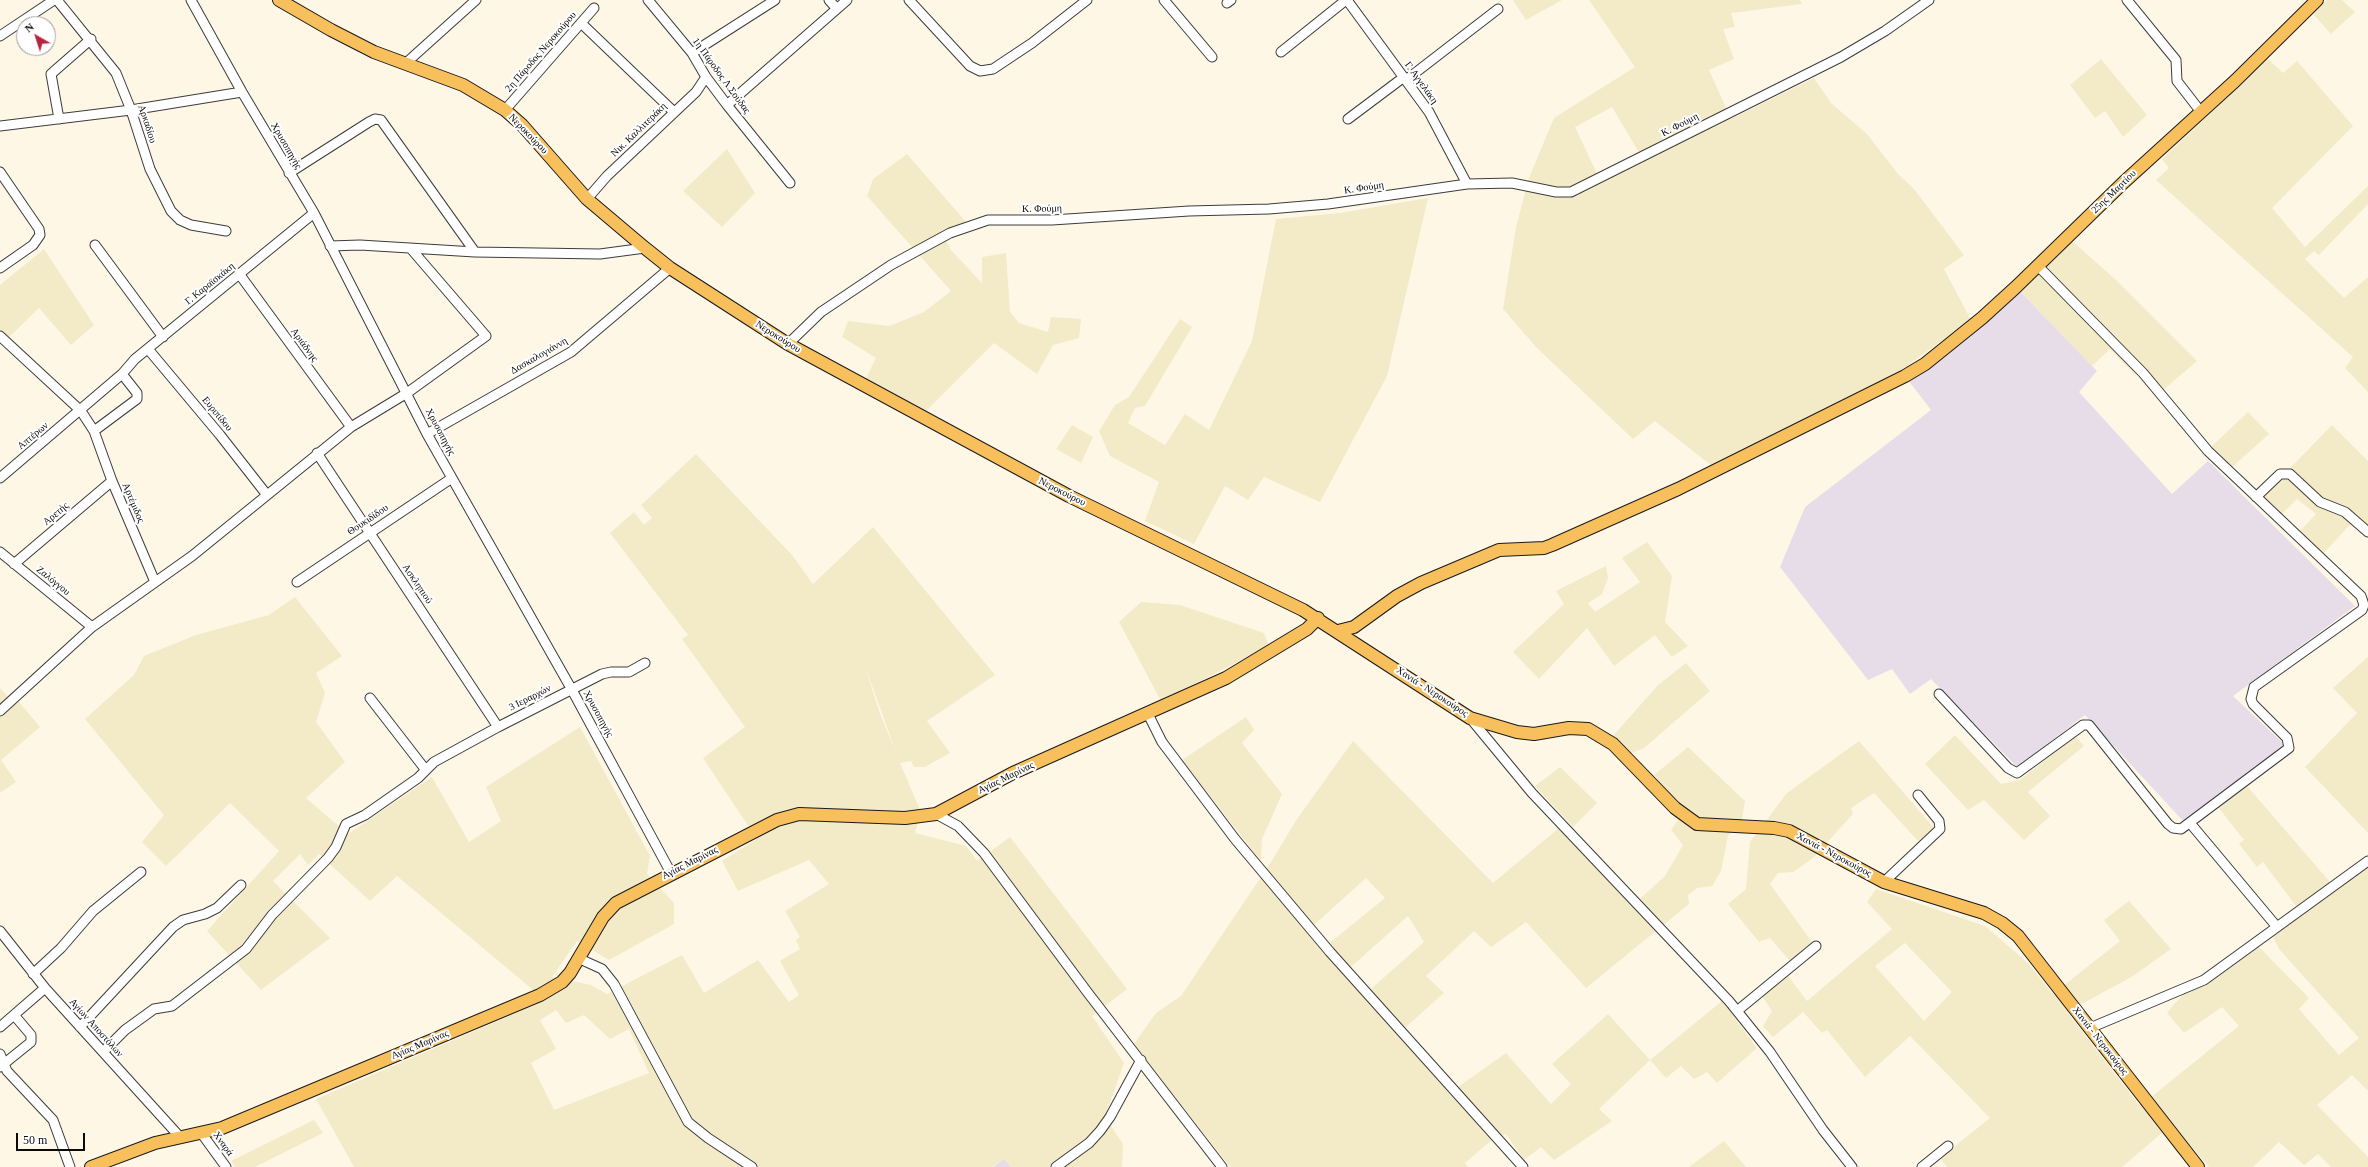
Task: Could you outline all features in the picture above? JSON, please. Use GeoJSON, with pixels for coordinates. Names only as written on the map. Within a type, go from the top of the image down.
{"type":"FeatureCollection","features":[{"type":"Feature","properties":{"kind":"main road","name":"Νεροκούρου"},"geometry":{"type":"LineString","coordinates":[[279,0],[331,30],[374,52],[463,85],[505,110],[522,125],[587,199],[645,248],[670,268],[788,344],[1069,496],[1318,618],[1338,631]]}},
{"type":"Feature","properties":{"kind":"main road","name":"25ης Μαρτίου"},"geometry":{"type":"LineString","coordinates":[[1338,631],[1354,627],[1397,596],[1421,583],[1499,550],[1544,548],[1636,507],[1750,454],[1905,376],[1924,364],[1976,323],[2038,266],[2124,182],[2201,112],[2317,0]]}},
{"type":"Feature","properties":{"kind":"main road","name":"Αγίας Μαρίνας"},"geometry":{"type":"LineString","coordinates":[[91,1167],[132,1150],[180,1137],[202,1134],[222,1128],[540,995],[562,982],[580,959],[609,910],[624,898],[777,820],[799,814],[905,818],[936,814],[1013,773],[1226,678],[1307,629],[1318,618]]}},
{"type":"Feature","properties":{"kind":"main road","name":"Χανιά - Νεροκούρος"},"geometry":{"type":"LineString","coordinates":[[1338,631],[1470,718],[1517,732],[1534,734],[1569,728],[1588,729],[1613,744],[1675,808],[1697,824],[1774,828],[1789,831],[1884,882],[1984,913],[2002,923],[2018,936],[2198,1167]]}},
{"type":"Feature","properties":{"kind":"street"},"geometry":{"type":"LineString","coordinates":[[0,36],[54,0]]}},
{"type":"Feature","properties":{"kind":"street","name":"Αρκαδίου"},"geometry":{"type":"LineString","coordinates":[[57,0],[91,40],[116,73],[131,110],[150,169],[171,211],[180,220],[191,225],[226,231]]}},
{"type":"Feature","properties":{"kind":"street","name":"Χρυσοπηγής"},"geometry":{"type":"LineString","coordinates":[[191,0],[242,92],[314,213],[427,434],[572,690],[671,873]]}},
{"type":"Feature","properties":{"kind":"street"},"geometry":{"type":"LineString","coordinates":[[406,64],[476,0]]}},
{"type":"Feature","properties":{"kind":"street","name":"1η Πάροδος Λ.Σούδας"},"geometry":{"type":"LineString","coordinates":[[648,0],[692,53],[706,78],[790,183]]}},
{"type":"Feature","properties":{"kind":"street"},"geometry":{"type":"LineString","coordinates":[[692,53],[775,0]]}},
{"type":"Feature","properties":{"kind":"street"},"geometry":{"type":"LineString","coordinates":[[829,0],[837,9]]}},
{"type":"Feature","properties":{"kind":"street"},"geometry":{"type":"LineString","coordinates":[[727,105],[847,0]]}},
{"type":"Feature","properties":{"kind":"street"},"geometry":{"type":"LineString","coordinates":[[910,0],[970,66],[980,71],[993,68],[1032,43],[1087,0]]}},
{"type":"Feature","properties":{"kind":"street"},"geometry":{"type":"LineString","coordinates":[[1164,0],[1212,57]]}},
{"type":"Feature","properties":{"kind":"street"},"geometry":{"type":"LineString","coordinates":[[1281,52],[1346,0]]}},
{"type":"Feature","properties":{"kind":"street","name":"Γ. Αγγελάκη"},"geometry":{"type":"LineString","coordinates":[[1346,0],[1429,112],[1467,184]]}},
{"type":"Feature","properties":{"kind":"street","name":"Κ. Φούμη"},"geometry":{"type":"LineString","coordinates":[[788,344],[821,312],[891,265],[950,233],[988,220],[1052,220],[1189,211],[1269,209],[1328,204],[1467,184],[1512,183],[1556,192],[1571,192],[1841,57],[1885,31],[1929,0]]}},
{"type":"Feature","properties":{"kind":"street"},"geometry":{"type":"LineString","coordinates":[[2127,0],[2176,60],[2177,81],[2201,112]]}},
{"type":"Feature","properties":{"kind":"street","name":"2η Πάροδος Νεροκούρου"},"geometry":{"type":"LineString","coordinates":[[505,110],[594,8]]}},
{"type":"Feature","properties":{"kind":"street"},"geometry":{"type":"LineString","coordinates":[[1348,119],[1405,79],[1498,9]]}},
{"type":"Feature","properties":{"kind":"street"},"geometry":{"type":"LineString","coordinates":[[582,23],[674,112]]}},
{"type":"Feature","properties":{"kind":"street"},"geometry":{"type":"LineString","coordinates":[[59,119],[51,74],[91,40]]}},
{"type":"Feature","properties":{"kind":"street","name":"Νικ. Καλλιτεράκη"},"geometry":{"type":"LineString","coordinates":[[587,199],[607,176],[696,92],[706,78]]}},
{"type":"Feature","properties":{"kind":"street"},"geometry":{"type":"LineString","coordinates":[[0,126],[131,110],[242,92]]}},
{"type":"Feature","properties":{"kind":"street"},"geometry":{"type":"LineString","coordinates":[[289,173],[369,122],[375,119],[381,120],[475,252]]}},
{"type":"Feature","properties":{"kind":"street"},"geometry":{"type":"LineString","coordinates":[[0,172],[39,229],[40,235],[33,245],[0,268]]}},
{"type":"Feature","properties":{"kind":"street","name":"Γ. Καραϊσκάκη"},"geometry":{"type":"LineString","coordinates":[[81,411],[148,349],[314,213]]}},
{"type":"Feature","properties":{"kind":"street"},"geometry":{"type":"LineString","coordinates":[[96,245],[163,337]]}},
{"type":"Feature","properties":{"kind":"street"},"geometry":{"type":"LineString","coordinates":[[330,246],[360,245],[412,250],[600,254],[645,248]]}},
{"type":"Feature","properties":{"kind":"street"},"geometry":{"type":"LineString","coordinates":[[0,711],[92,627],[192,556],[318,453],[351,428],[407,393],[486,336],[412,250]]}},
{"type":"Feature","properties":{"kind":"street"},"geometry":{"type":"LineString","coordinates":[[1939,694],[2008,768],[2018,772],[2082,725],[2089,725],[2168,824],[2178,830],[2190,823],[2289,748],[2287,738],[2253,704],[2251,699],[2254,687],[2362,610],[2364,605],[2361,596],[2208,451],[2143,374],[2038,266]]}},
{"type":"Feature","properties":{"kind":"street","name":"Δασκαλογιάννη"},"geometry":{"type":"LineString","coordinates":[[427,434],[571,352],[670,268]]}},
{"type":"Feature","properties":{"kind":"street","name":"Αριάδνης"},"geometry":{"type":"LineString","coordinates":[[240,275],[351,428]]}},
{"type":"Feature","properties":{"kind":"street"},"geometry":{"type":"LineString","coordinates":[[0,336],[81,411],[94,431],[137,399],[137,393],[122,374]]}},
{"type":"Feature","properties":{"kind":"street","name":"Ευριπίδου"},"geometry":{"type":"LineString","coordinates":[[148,349],[220,435],[267,495]]}},
{"type":"Feature","properties":{"kind":"street","name":"Απτέρων"},"geometry":{"type":"LineString","coordinates":[[0,478],[81,411]]}},
{"type":"Feature","properties":{"kind":"street","name":"Αρτέμιδος"},"geometry":{"type":"LineString","coordinates":[[94,431],[112,481],[155,582]]}},
{"type":"Feature","properties":{"kind":"street","name":"Ασκληπιού"},"geometry":{"type":"LineString","coordinates":[[318,453],[369,533],[498,727]]}},
{"type":"Feature","properties":{"kind":"street"},"geometry":{"type":"LineString","coordinates":[[2256,496],[2280,474],[2290,474],[2320,502],[2345,512],[2368,532]]}},
{"type":"Feature","properties":{"kind":"street","name":"Θουκιδίδου"},"geometry":{"type":"LineString","coordinates":[[298,582],[452,478]]}},
{"type":"Feature","properties":{"kind":"street","name":"Αρετής"},"geometry":{"type":"LineString","coordinates":[[14,564],[112,481]]}},
{"type":"Feature","properties":{"kind":"street","name":"Ζαλόγγου"},"geometry":{"type":"LineString","coordinates":[[0,552],[92,627]]}},
{"type":"Feature","properties":{"kind":"street","name":"3 Ιεραρχών"},"geometry":{"type":"LineString","coordinates":[[103,1052],[125,1030],[154,1008],[172,1006],[237,958],[246,949],[272,915],[328,858],[336,847],[346,824],[365,814],[418,778],[427,768],[498,727],[602,674],[611,672],[629,672],[645,663]]}},
{"type":"Feature","properties":{"kind":"street"},"geometry":{"type":"LineString","coordinates":[[370,698],[427,768]]}},
{"type":"Feature","properties":{"kind":"street"},"geometry":{"type":"LineString","coordinates":[[1147,712],[1162,742],[1235,839],[1330,952],[1523,1167]]}},
{"type":"Feature","properties":{"kind":"street"},"geometry":{"type":"LineString","coordinates":[[1470,718],[1532,793],[1737,1011],[1770,1052],[1823,1130],[1852,1167]]}},
{"type":"Feature","properties":{"kind":"street"},"geometry":{"type":"LineString","coordinates":[[1884,882],[1940,829],[1939,821],[1918,794]]}},
{"type":"Feature","properties":{"kind":"street"},"geometry":{"type":"LineString","coordinates":[[936,814],[958,826],[973,839],[1222,1167]]}},
{"type":"Feature","properties":{"kind":"street"},"geometry":{"type":"LineString","coordinates":[[2190,823],[2277,927]]}},
{"type":"Feature","properties":{"kind":"street"},"geometry":{"type":"LineString","coordinates":[[2090,1028],[2204,980],[2368,861]]}},
{"type":"Feature","properties":{"kind":"street"},"geometry":{"type":"LineString","coordinates":[[33,974],[61,948],[93,911],[141,872]]}},
{"type":"Feature","properties":{"kind":"street"},"geometry":{"type":"LineString","coordinates":[[80,1027],[173,927],[183,920],[205,914],[217,908],[241,886]]}},
{"type":"Feature","properties":{"kind":"street","name":"Αγίων Αποστόλων"},"geometry":{"type":"LineString","coordinates":[[0,931],[44,988],[180,1137]]}},
{"type":"Feature","properties":{"kind":"street"},"geometry":{"type":"LineString","coordinates":[[1737,1011],[1816,946]]}},
{"type":"Feature","properties":{"kind":"street"},"geometry":{"type":"LineString","coordinates":[[580,959],[602,969],[614,984],[688,1122],[708,1138],[752,1167]]}},
{"type":"Feature","properties":{"kind":"street"},"geometry":{"type":"LineString","coordinates":[[0,1027],[44,988]]}},
{"type":"Feature","properties":{"kind":"street"},"geometry":{"type":"LineString","coordinates":[[2,1066],[31,1042],[31,1035],[14,1015]]}},
{"type":"Feature","properties":{"kind":"street"},"geometry":{"type":"LineString","coordinates":[[0,1054],[2,1066],[53,1120],[70,1167]]}},
{"type":"Feature","properties":{"kind":"street"},"geometry":{"type":"LineString","coordinates":[[1056,1167],[1089,1143],[1100,1130],[1110,1117],[1141,1060]]}},
{"type":"Feature","properties":{"kind":"street","name":"Χναρά"},"geometry":{"type":"LineString","coordinates":[[202,1134],[226,1167]]}},
{"type":"Feature","properties":{"kind":"street"},"geometry":{"type":"LineString","coordinates":[[1922,1167],[1948,1146]]}},
{"type":"Feature","properties":{"kind":"shaded area"},"geometry":{"type":"Polygon","coordinates":[[[1513,0],[1562,0],[1526,20],[1513,0]]]}},
{"type":"Feature","properties":{"kind":"shaded area"},"geometry":{"type":"Polygon","coordinates":[[[1589,0],[1800,0],[1802,4],[1731,13],[1735,27],[1723,29],[1734,59],[1709,70],[1731,119],[1814,78],[1831,103],[1867,134],[1898,174],[1914,189],[1964,255],[1944,269],[1971,320],[1901,370],[1712,466],[1655,421],[1633,439],[1536,347],[1503,309],[1516,227],[1529,178],[1554,118],[1635,67],[1589,0]],[[1612,107],[1575,127],[1601,182],[1644,161],[1612,107]]]}},
{"type":"Feature","properties":{"kind":"shaded area"},"geometry":{"type":"Polygon","coordinates":[[[2327,0],[2342,0],[2355,12],[2331,34],[2313,14],[2327,0]]]}},
{"type":"Feature","properties":{"kind":"shaded area"},"geometry":{"type":"Polygon","coordinates":[[[2101,59],[2147,115],[2123,137],[2105,111],[2095,118],[2070,85],[2101,59]]]}},
{"type":"Feature","properties":{"kind":"shaded area"},"geometry":{"type":"Polygon","coordinates":[[[2268,59],[2283,73],[2297,61],[2353,126],[2272,208],[2305,247],[2368,186],[2368,204],[2319,255],[2314,251],[2305,259],[2344,298],[2368,277],[2368,392],[2345,368],[2353,357],[2156,180],[2169,168],[2162,159],[2268,59]]]}},
{"type":"Feature","properties":{"kind":"shaded area"},"geometry":{"type":"Polygon","coordinates":[[[727,149],[755,193],[722,227],[683,191],[727,149]]]}},
{"type":"Feature","properties":{"kind":"shaded area"},"geometry":{"type":"Polygon","coordinates":[[[907,154],[966,222],[942,230],[950,249],[982,283],[982,257],[1006,253],[1010,312],[1019,323],[1048,332],[1051,317],[1081,319],[1079,338],[1053,345],[1037,374],[994,343],[924,413],[861,388],[876,358],[842,337],[848,321],[889,326],[924,312],[951,291],[867,196],[873,179],[907,154]]]}},
{"type":"Feature","properties":{"kind":"shaded area"},"geometry":{"type":"Polygon","coordinates":[[[1428,198],[1387,376],[1320,502],[1264,477],[1248,500],[1225,486],[1194,544],[1145,521],[1159,482],[1110,456],[1099,431],[1115,405],[1129,397],[1180,319],[1192,327],[1145,406],[1135,408],[1128,423],[1165,445],[1185,414],[1209,430],[1252,341],[1276,219],[1340,213],[1428,198]]]}},
{"type":"Feature","properties":{"kind":"shaded area"},"geometry":{"type":"Polygon","coordinates":[[[2072,241],[2116,280],[2197,361],[2162,391],[2144,369],[2135,375],[2110,349],[2092,366],[2020,291],[2072,241]]]}},
{"type":"Feature","properties":{"kind":"shaded area"},"geometry":{"type":"Polygon","coordinates":[[[44,249],[94,325],[71,345],[39,308],[4,342],[0,338],[0,285],[44,249]]]}},
{"type":"Feature","properties":{"kind":"shaded area"},"geometry":{"type":"Polygon","coordinates":[[[2016,287],[2097,371],[2079,392],[2172,494],[2208,461],[2355,606],[2233,696],[2286,746],[2184,822],[2085,715],[2017,767],[1931,679],[1910,694],[1892,669],[1868,680],[1780,567],[1805,507],[1931,410],[1905,376],[2016,287]]]}},
{"type":"Feature","properties":{"kind":"shaded area"},"geometry":{"type":"Polygon","coordinates":[[[2248,412],[2269,434],[2231,468],[2211,447],[2248,412]]]}},
{"type":"Feature","properties":{"kind":"shaded area"},"geometry":{"type":"Polygon","coordinates":[[[1072,425],[1093,437],[1081,463],[1056,449],[1072,425]]]}},
{"type":"Feature","properties":{"kind":"shaded area"},"geometry":{"type":"Polygon","coordinates":[[[2332,425],[2368,461],[2368,528],[2354,520],[2323,554],[2300,531],[2316,514],[2297,499],[2281,515],[2262,497],[2332,425]]]}},
{"type":"Feature","properties":{"kind":"shaded area"},"geometry":{"type":"Polygon","coordinates":[[[696,454],[792,555],[813,584],[873,527],[995,675],[927,721],[950,753],[925,767],[914,767],[911,761],[900,763],[921,812],[915,833],[966,846],[977,861],[1010,837],[1127,989],[1092,1016],[1124,1063],[1105,1117],[1123,1144],[1122,1167],[1011,1167],[1004,1159],[992,1167],[354,1167],[316,1099],[542,1002],[532,989],[397,876],[370,901],[319,854],[308,865],[300,854],[273,881],[330,938],[261,990],[207,931],[279,851],[230,803],[166,866],[142,842],[164,815],[85,719],[134,675],[144,656],[196,635],[269,615],[295,597],[342,656],[316,673],[325,693],[316,722],[345,762],[306,798],[348,834],[432,777],[469,842],[501,821],[486,787],[580,727],[650,856],[647,874],[674,903],[674,924],[609,960],[577,941],[552,977],[591,985],[607,994],[682,955],[704,993],[758,960],[789,1002],[799,995],[780,961],[800,949],[796,940],[800,937],[785,911],[829,884],[809,860],[738,891],[722,861],[757,839],[703,758],[745,727],[682,639],[688,635],[610,533],[634,512],[644,525],[652,518],[641,505],[696,454]],[[865,666],[880,714],[896,752],[865,666]],[[556,1010],[540,1020],[556,1049],[531,1063],[554,1110],[649,1073],[629,1029],[610,1039],[584,1015],[566,1023],[556,1010]]]}},
{"type":"Feature","properties":{"kind":"shaded area"},"geometry":{"type":"Polygon","coordinates":[[[1647,542],[1672,576],[1665,622],[1688,646],[1672,657],[1655,635],[1614,666],[1587,628],[1539,679],[1513,652],[1564,604],[1556,591],[1606,566],[1608,578],[1602,594],[1588,603],[1595,612],[1640,582],[1622,558],[1647,542]]]}},
{"type":"Feature","properties":{"kind":"shaded area"},"geometry":{"type":"Polygon","coordinates":[[[1141,602],[1180,605],[1264,633],[1269,646],[1161,701],[1119,622],[1141,602]]]}},
{"type":"Feature","properties":{"kind":"shaded area"},"geometry":{"type":"Polygon","coordinates":[[[2368,657],[2368,833],[2305,767],[2357,713],[2333,688],[2368,657]]]}},
{"type":"Feature","properties":{"kind":"shaded area"},"geometry":{"type":"Polygon","coordinates":[[[1686,663],[1710,691],[1644,748],[1631,753],[1612,737],[1658,685],[1686,663]]]}},
{"type":"Feature","properties":{"kind":"shaded area"},"geometry":{"type":"Polygon","coordinates":[[[0,688],[7,696],[19,702],[40,727],[1,760],[16,782],[0,793],[0,688]]]}},
{"type":"Feature","properties":{"kind":"shaded area"},"geometry":{"type":"Polygon","coordinates":[[[1246,717],[1254,730],[1242,743],[1282,794],[1262,839],[1261,861],[1182,760],[1246,717]]]}},
{"type":"Feature","properties":{"kind":"shaded area"},"geometry":{"type":"Polygon","coordinates":[[[1955,735],[2001,784],[2020,780],[2075,736],[2084,746],[2028,792],[2050,816],[2024,840],[1984,800],[1968,810],[1925,764],[1955,735]]]}},
{"type":"Feature","properties":{"kind":"shaded area"},"geometry":{"type":"Polygon","coordinates":[[[1353,741],[1493,883],[1560,827],[1633,905],[1665,876],[1683,845],[1671,830],[1684,811],[1654,775],[1688,747],[1745,801],[1742,819],[1728,836],[1721,871],[1712,886],[1697,888],[1688,895],[1689,904],[1586,988],[1526,922],[1491,947],[1474,931],[1426,976],[1444,993],[1398,1034],[1451,1092],[1506,1053],[1551,1104],[1571,1084],[1552,1064],[1608,1014],[1650,1060],[1599,1109],[1612,1121],[1554,1160],[1541,1147],[1524,1160],[1506,1134],[1494,1138],[1465,1163],[1468,1167],[1230,1167],[1134,1044],[1156,1013],[1181,996],[1271,862],[1297,819],[1353,741]],[[1366,878],[1306,932],[1321,950],[1385,898],[1366,878]],[[1408,916],[1352,966],[1341,972],[1363,996],[1424,942],[1408,916]]]}},
{"type":"Feature","properties":{"kind":"shaded area"},"geometry":{"type":"Polygon","coordinates":[[[1859,741],[1934,828],[1919,842],[1874,793],[1851,808],[1853,814],[1813,858],[1793,872],[1778,873],[1770,884],[1812,942],[1790,961],[1770,938],[1759,942],[1728,904],[1746,889],[1750,842],[1787,793],[1859,741]]]}},
{"type":"Feature","properties":{"kind":"shaded area"},"geometry":{"type":"Polygon","coordinates":[[[1560,767],[1597,803],[1573,827],[1535,786],[1560,767]]]}},
{"type":"Feature","properties":{"kind":"shaded area"},"geometry":{"type":"Polygon","coordinates":[[[2247,786],[2336,889],[2368,867],[2368,1091],[2352,1075],[2317,1105],[2368,1157],[2368,1167],[2331,1167],[2318,1154],[2304,1165],[2279,1142],[2253,1167],[2209,1167],[2190,1145],[2178,1154],[2162,1133],[2122,1167],[1947,1167],[1940,1158],[1990,1118],[1910,1036],[1865,1077],[1827,1030],[1822,1033],[1803,1012],[1773,1037],[1763,1026],[1772,1011],[1762,996],[1788,976],[1807,1001],[1892,929],[1867,902],[1876,889],[1985,926],[2029,964],[2053,994],[2120,941],[2104,920],[2129,901],[2171,949],[2133,976],[2067,1012],[2140,1106],[2239,1026],[2222,1007],[2184,1033],[2167,1013],[2184,993],[2206,985],[2259,947],[2309,998],[2299,1009],[2339,1055],[2359,1038],[2279,949],[2273,937],[2302,914],[2263,862],[2257,867],[2239,844],[2244,840],[2218,807],[2247,786]],[[1905,943],[1875,966],[1924,1021],[1952,992],[1905,943]]]}},
{"type":"Feature","properties":{"kind":"shaded area"},"geometry":{"type":"Polygon","coordinates":[[[1722,1001],[1757,1048],[1717,1083],[1707,1072],[1694,1079],[1681,1066],[1666,1078],[1650,1060],[1722,1001]]]}},
{"type":"Feature","properties":{"kind":"shaded area"},"geometry":{"type":"Polygon","coordinates":[[[314,1120],[323,1133],[255,1167],[235,1167],[231,1161],[314,1120]]]}},
{"type":"Feature","properties":{"kind":"shaded area"},"geometry":{"type":"Polygon","coordinates":[[[1724,1141],[1746,1167],[1689,1167],[1724,1141]]]}},
{"type":"Feature","properties":{"kind":"shaded area"},"geometry":{"type":"Polygon","coordinates":[[[1004,1159],[1011,1167],[993,1167],[1004,1159]]]}}]}
